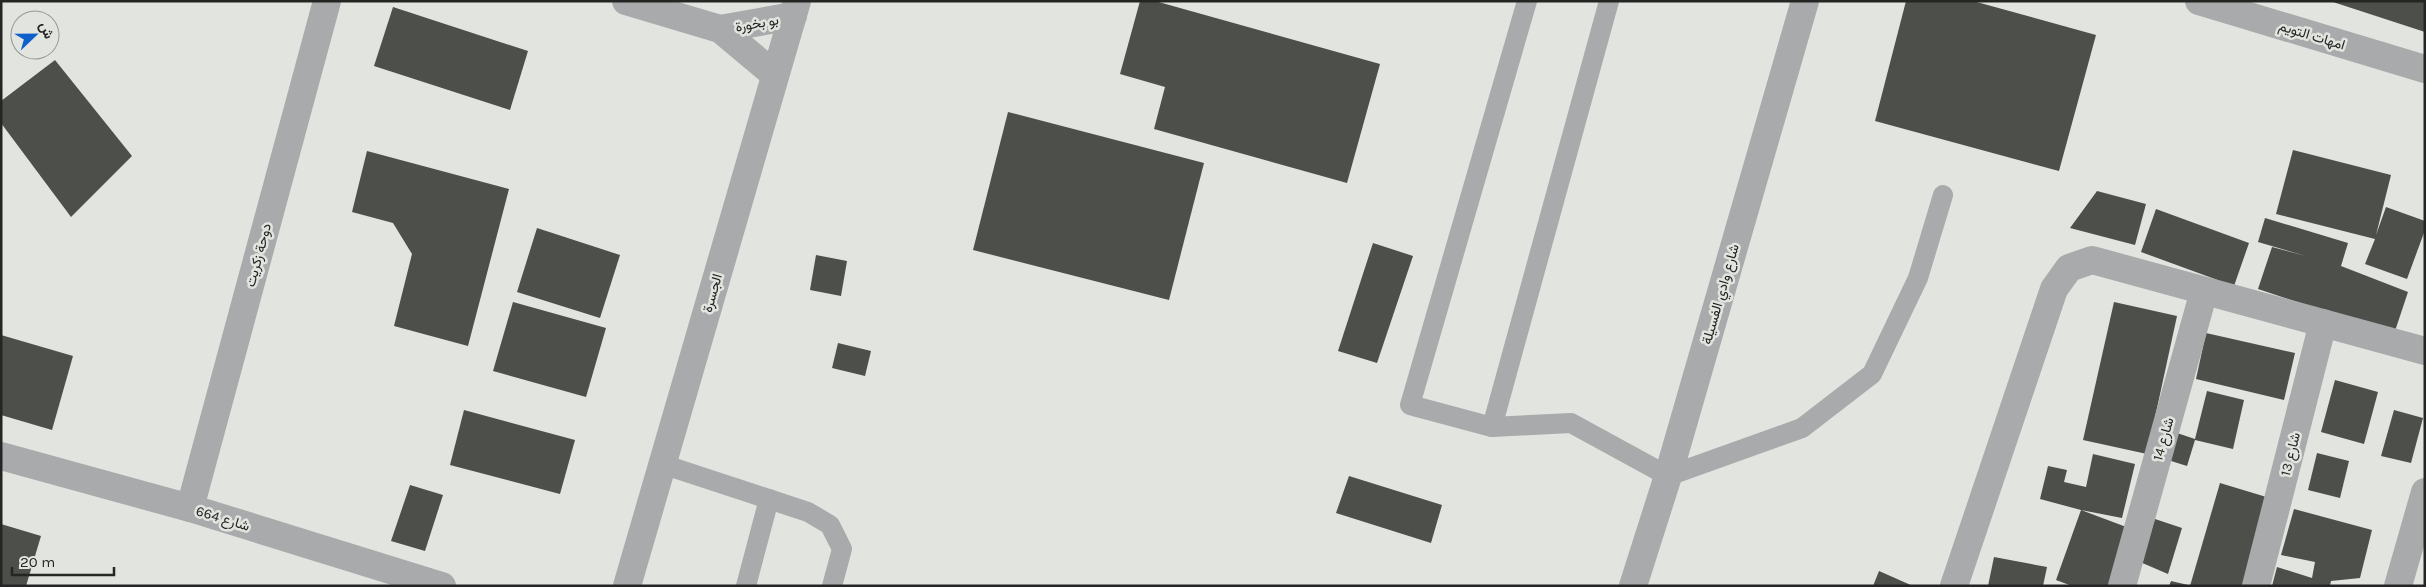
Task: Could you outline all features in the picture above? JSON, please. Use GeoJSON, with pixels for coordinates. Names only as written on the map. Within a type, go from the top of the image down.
{"type":"FeatureCollection","features":[{"type":"Feature","properties":{"kind":"street","name":"دوحة زكريت"},"geometry":{"type":"LineString","coordinates":[[190,508],[327,1]]}},
{"type":"Feature","properties":{"kind":"street","name":"بو بخورة"},"geometry":{"type":"LineString","coordinates":[[626,1],[720,29],[775,75]]}},
{"type":"Feature","properties":{"kind":"street","name":"شارع وادي الفسيلة"},"geometry":{"type":"LineString","coordinates":[[1633,586],[1668,476],[1805,1]]}},
{"type":"Feature","properties":{"kind":"street","name":"امهات التويم"},"geometry":{"type":"LineString","coordinates":[[2198,1],[2425,69]]}},
{"type":"Feature","properties":{"kind":"street","name":"بو بخورة"},"geometry":{"type":"LineString","coordinates":[[720,29],[795,9]]}},
{"type":"Feature","properties":{"kind":"street","name":"الجسرة"},"geometry":{"type":"LineString","coordinates":[[628,586],[795,9]]}},
{"type":"Feature","properties":{"kind":"street"},"geometry":{"type":"LineString","coordinates":[[1954,586],[2054,289],[2069,268],[2092,260],[2425,351]]}},
{"type":"Feature","properties":{"kind":"street","name":"شارع 14"},"geometry":{"type":"LineString","coordinates":[[2122,586],[2204,291]]}},
{"type":"Feature","properties":{"kind":"street","name":"شارع 13"},"geometry":{"type":"LineString","coordinates":[[2256,586],[2323,323]]}},
{"type":"Feature","properties":{"kind":"street","name":"شارع 664"},"geometry":{"type":"LineString","coordinates":[[1,456],[190,508],[442,586]]}},
{"type":"Feature","properties":{"kind":"street"},"geometry":{"type":"LineString","coordinates":[[2398,586],[2425,492]]}},
{"type":"Feature","properties":{"kind":"lane"},"geometry":{"type":"LineString","coordinates":[[1527,1],[1410,405],[1492,427],[1571,423],[1668,476],[1802,428],[1872,374],[1918,278],[1943,195]]}},
{"type":"Feature","properties":{"kind":"lane"},"geometry":{"type":"LineString","coordinates":[[1492,427],[1609,1]]}},
{"type":"Feature","properties":{"kind":"lane"},"geometry":{"type":"LineString","coordinates":[[662,464],[808,512],[830,525],[842,549],[832,586]]}},
{"type":"Feature","properties":{"kind":"lane"},"geometry":{"type":"LineString","coordinates":[[746,586],[769,499]]}},
{"type":"Feature","properties":{"kind":"building"},"geometry":{"type":"Polygon","coordinates":[[[1140,1],[1155,1],[1380,64],[1347,183],[1154,129],[1165,87],[1120,74],[1140,1]]]}},
{"type":"Feature","properties":{"kind":"building"},"geometry":{"type":"Polygon","coordinates":[[[1906,1],[1973,1],[2096,35],[2059,171],[1875,121],[1906,1]]]}},
{"type":"Feature","properties":{"kind":"building"},"geometry":{"type":"Polygon","coordinates":[[[2425,1],[2425,32],[2333,2],[2425,1]]]}},
{"type":"Feature","properties":{"kind":"building"},"geometry":{"type":"Polygon","coordinates":[[[393,7],[528,51],[510,110],[374,66],[393,7]]]}},
{"type":"Feature","properties":{"kind":"building"},"geometry":{"type":"Polygon","coordinates":[[[55,60],[132,156],[71,217],[1,123],[1,101],[55,60]]]}},
{"type":"Feature","properties":{"kind":"building"},"geometry":{"type":"Polygon","coordinates":[[[1008,112],[1204,163],[1169,300],[973,250],[1008,112]]]}},
{"type":"Feature","properties":{"kind":"building"},"geometry":{"type":"Polygon","coordinates":[[[2293,150],[2391,175],[2376,235],[2386,207],[2425,221],[2425,230],[2407,279],[2365,264],[2375,239],[2276,214],[2293,150]]]}},
{"type":"Feature","properties":{"kind":"building"},"geometry":{"type":"Polygon","coordinates":[[[367,151],[509,189],[468,346],[394,326],[412,254],[393,223],[352,212],[367,151]]]}},
{"type":"Feature","properties":{"kind":"building"},"geometry":{"type":"Polygon","coordinates":[[[2097,191],[2146,204],[2135,245],[2070,228],[2097,191]]]}},
{"type":"Feature","properties":{"kind":"building"},"geometry":{"type":"Polygon","coordinates":[[[2156,209],[2249,243],[2234,286],[2141,252],[2156,209]]]}},
{"type":"Feature","properties":{"kind":"building"},"geometry":{"type":"Polygon","coordinates":[[[2265,218],[2348,243],[2341,266],[2408,292],[2394,334],[2258,289],[2272,247],[2306,256],[2258,242],[2265,218]]]}},
{"type":"Feature","properties":{"kind":"building"},"geometry":{"type":"Polygon","coordinates":[[[537,228],[620,255],[600,318],[517,292],[537,228]]]}},
{"type":"Feature","properties":{"kind":"building"},"geometry":{"type":"Polygon","coordinates":[[[1373,243],[1413,256],[1377,363],[1338,351],[1373,243]]]}},
{"type":"Feature","properties":{"kind":"building"},"geometry":{"type":"Polygon","coordinates":[[[816,255],[847,261],[841,296],[810,290],[816,255]]]}},
{"type":"Feature","properties":{"kind":"building"},"geometry":{"type":"Polygon","coordinates":[[[513,302],[606,328],[586,397],[493,371],[513,302]]]}},
{"type":"Feature","properties":{"kind":"building"},"geometry":{"type":"Polygon","coordinates":[[[2114,302],[2177,316],[2147,454],[2083,440],[2114,302]]]}},
{"type":"Feature","properties":{"kind":"building"},"geometry":{"type":"Polygon","coordinates":[[[2206,333],[2295,353],[2284,400],[2196,379],[2206,333]]]}},
{"type":"Feature","properties":{"kind":"building"},"geometry":{"type":"Polygon","coordinates":[[[1,335],[73,356],[52,430],[1,415],[1,335]]]}},
{"type":"Feature","properties":{"kind":"building"},"geometry":{"type":"Polygon","coordinates":[[[838,343],[871,351],[865,376],[832,368],[838,343]]]}},
{"type":"Feature","properties":{"kind":"building"},"geometry":{"type":"Polygon","coordinates":[[[2335,380],[2378,392],[2364,444],[2321,432],[2335,380]]]}},
{"type":"Feature","properties":{"kind":"building"},"geometry":{"type":"Polygon","coordinates":[[[2207,391],[2244,400],[2233,449],[2195,440],[2187,466],[2168,460],[2177,433],[2195,439],[2207,391]]]}},
{"type":"Feature","properties":{"kind":"building"},"geometry":{"type":"Polygon","coordinates":[[[464,410],[575,440],[560,494],[450,465],[464,410]]]}},
{"type":"Feature","properties":{"kind":"building"},"geometry":{"type":"Polygon","coordinates":[[[2394,410],[2423,418],[2411,463],[2381,456],[2394,410]]]}},
{"type":"Feature","properties":{"kind":"building"},"geometry":{"type":"Polygon","coordinates":[[[2317,453],[2349,461],[2340,498],[2308,490],[2317,453]]]}},
{"type":"Feature","properties":{"kind":"building"},"geometry":{"type":"Polygon","coordinates":[[[2093,454],[2135,464],[2122,518],[2040,499],[2048,466],[2067,470],[2064,482],[2086,487],[2093,454]]]}},
{"type":"Feature","properties":{"kind":"building"},"geometry":{"type":"Polygon","coordinates":[[[1349,476],[1442,505],[1431,543],[1336,513],[1349,476]]]}},
{"type":"Feature","properties":{"kind":"building"},"geometry":{"type":"Polygon","coordinates":[[[2220,483],[2273,499],[2249,586],[2190,586],[2220,483]]]}},
{"type":"Feature","properties":{"kind":"building"},"geometry":{"type":"Polygon","coordinates":[[[410,485],[443,495],[425,551],[391,541],[410,485]]]}},
{"type":"Feature","properties":{"kind":"building"},"geometry":{"type":"Polygon","coordinates":[[[2294,509],[2372,530],[2360,578],[2331,581],[2330,586],[2272,586],[2277,567],[2312,578],[2315,562],[2281,555],[2294,509]]]}},
{"type":"Feature","properties":{"kind":"building"},"geometry":{"type":"Polygon","coordinates":[[[2081,510],[2129,528],[2109,586],[2072,586],[2056,580],[2081,510]]]}},
{"type":"Feature","properties":{"kind":"building"},"geometry":{"type":"Polygon","coordinates":[[[2155,519],[2182,528],[2168,574],[2140,562],[2155,519]]]}},
{"type":"Feature","properties":{"kind":"building"},"geometry":{"type":"Polygon","coordinates":[[[1,524],[41,536],[26,586],[1,586],[1,524]]]}},
{"type":"Feature","properties":{"kind":"building"},"geometry":{"type":"Polygon","coordinates":[[[1994,557],[2047,567],[2043,586],[1988,586],[1994,557]]]}},
{"type":"Feature","properties":{"kind":"building"},"geometry":{"type":"Polygon","coordinates":[[[1879,571],[1913,586],[1873,586],[1879,571]]]}},
{"type":"Feature","properties":{"kind":"building"},"geometry":{"type":"Polygon","coordinates":[[[2171,581],[2188,585],[2188,586],[2169,586],[2171,581]]]}}]}
